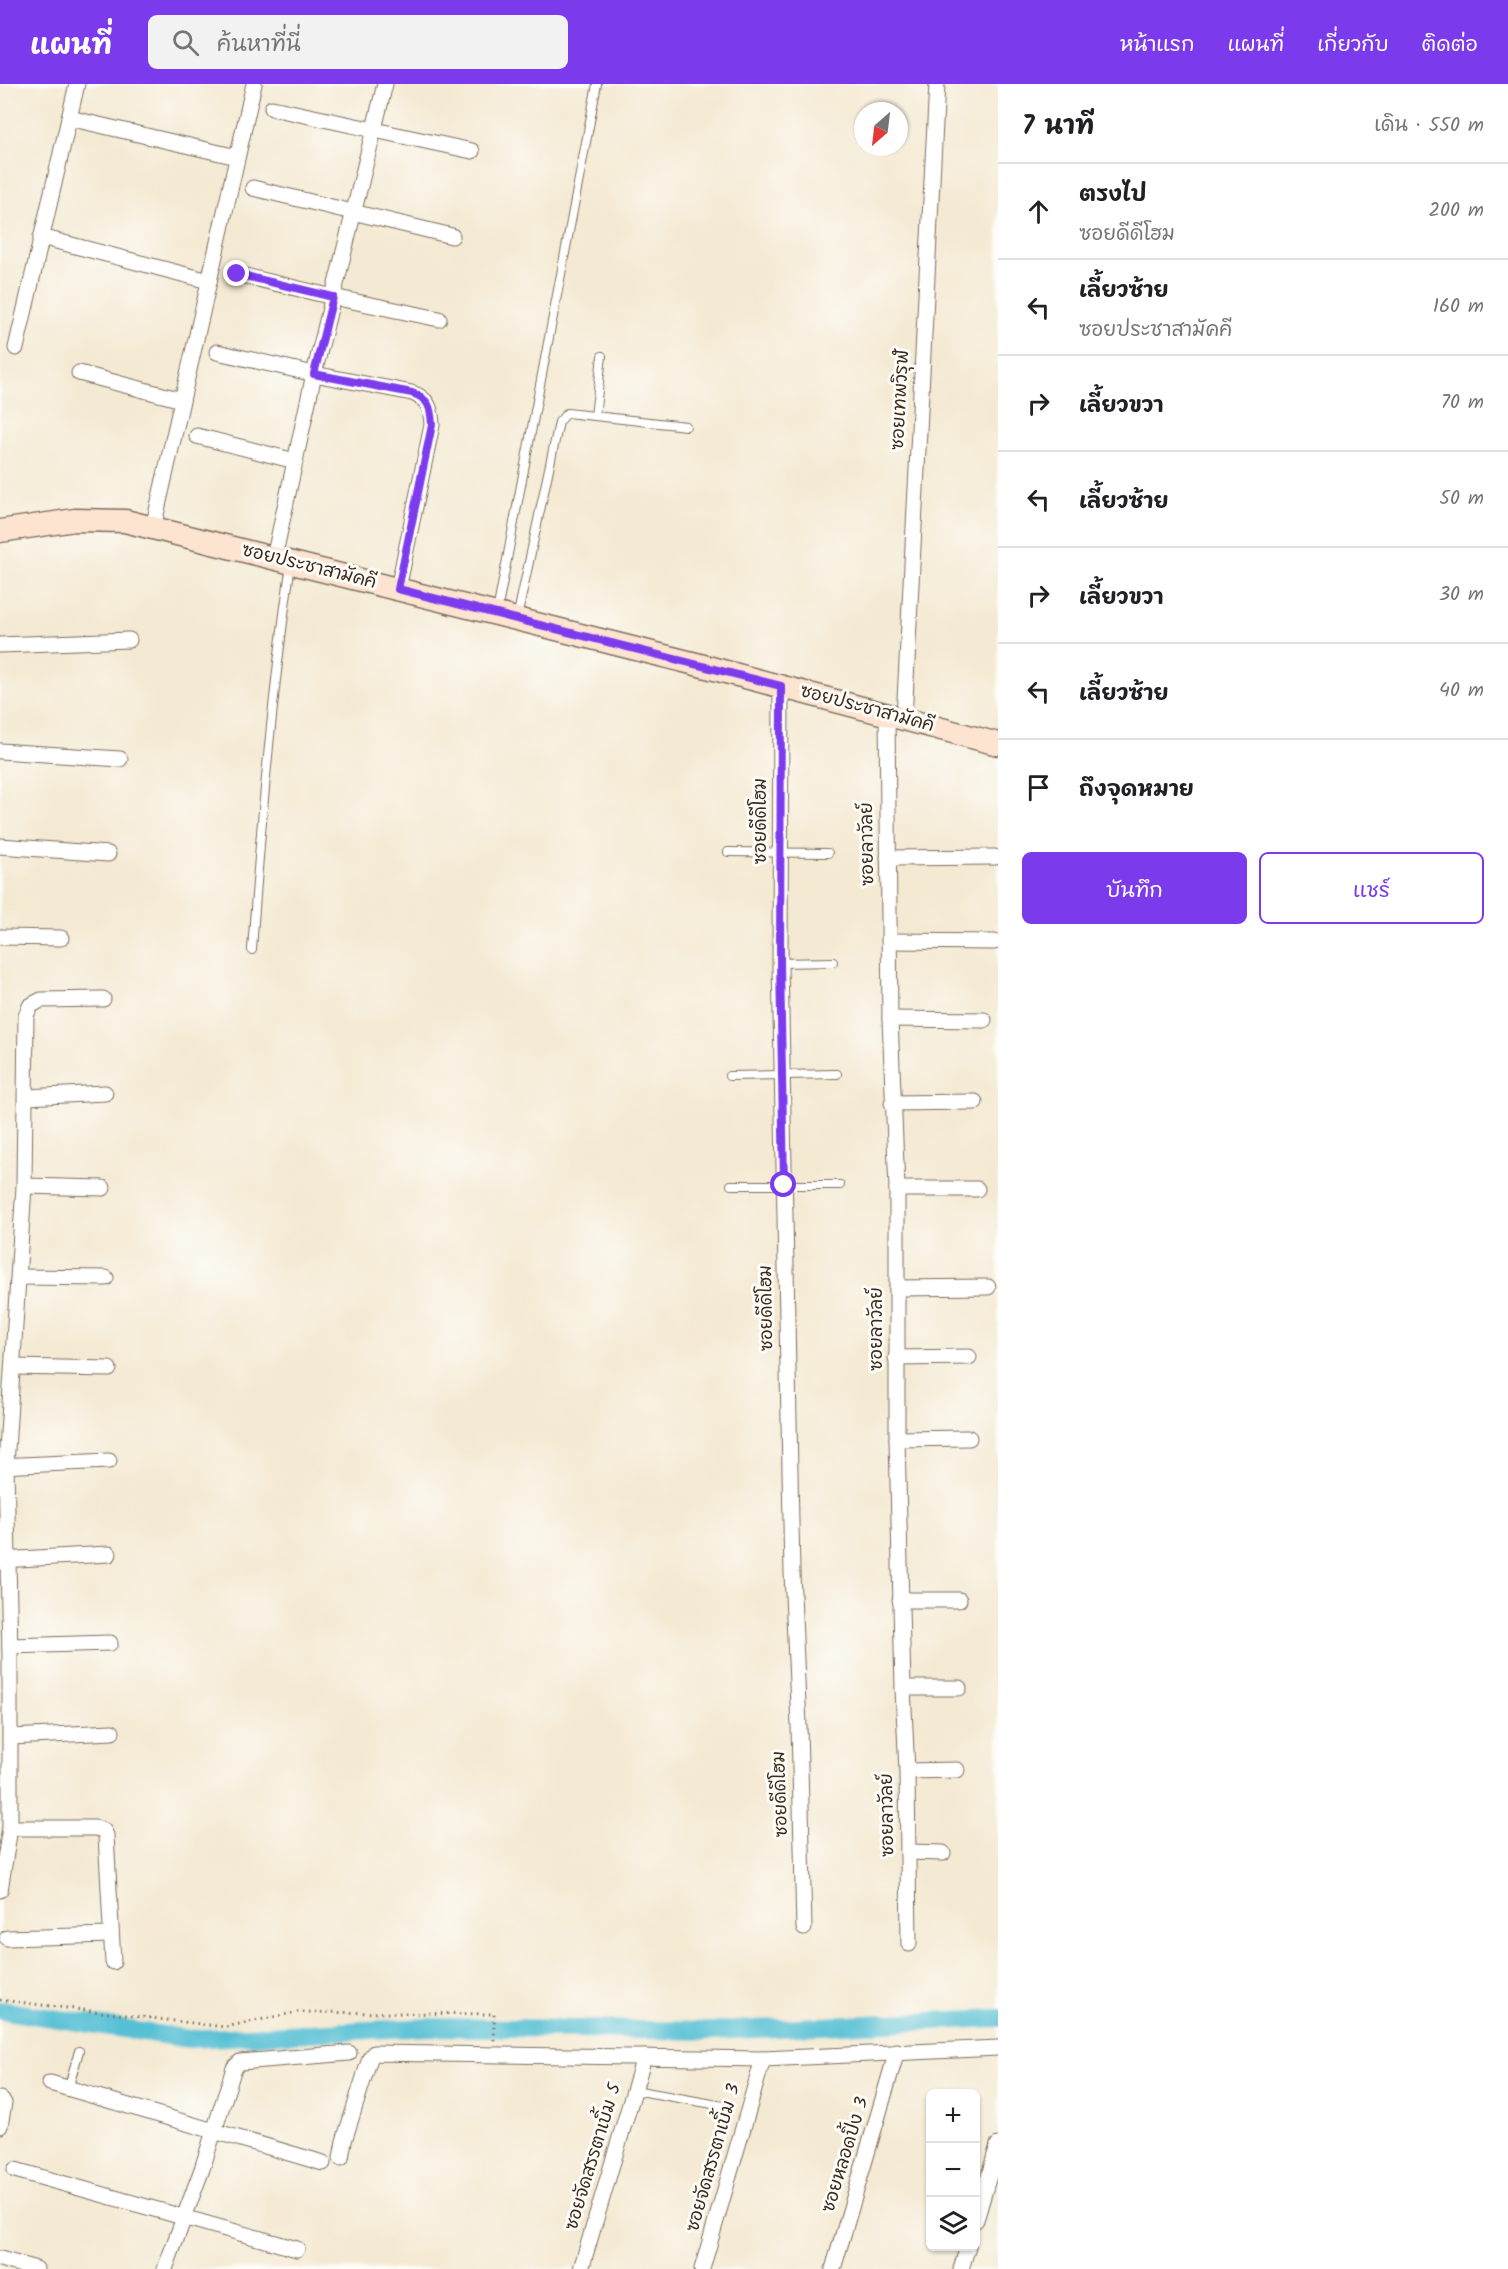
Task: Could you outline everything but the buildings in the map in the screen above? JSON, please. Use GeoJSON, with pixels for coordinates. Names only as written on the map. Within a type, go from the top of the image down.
{"type":"FeatureCollection","features":[{"type":"Feature","properties":{"kind":"street"},"geometry":{"type":"LineString","coordinates":[[16,348],[77,84]]}},
{"type":"Feature","properties":{"kind":"street"},"geometry":{"type":"LineString","coordinates":[[153,528],[254,84]]}},
{"type":"Feature","properties":{"kind":"street"},"geometry":{"type":"LineString","coordinates":[[283,560],[295,461],[385,84]]}},
{"type":"Feature","properties":{"kind":"street","name":"ซอยเทพวิรุฬ"},"geometry":{"type":"LineString","coordinates":[[895,717],[937,84]]}},
{"type":"Feature","properties":{"kind":"street"},"geometry":{"type":"LineString","coordinates":[[272,108],[472,151]]}},
{"type":"Feature","properties":{"kind":"street"},"geometry":{"type":"LineString","coordinates":[[69,118],[237,157]]}},
{"type":"Feature","properties":{"kind":"street"},"geometry":{"type":"LineString","coordinates":[[253,188],[453,236]]}},
{"type":"Feature","properties":{"kind":"street"},"geometry":{"type":"LineString","coordinates":[[41,237],[209,280]]}},
{"type":"Feature","properties":{"kind":"street"},"geometry":{"type":"LineString","coordinates":[[237,274],[439,319]]}},
{"type":"Feature","properties":{"kind":"street"},"geometry":{"type":"LineString","coordinates":[[217,352],[412,393],[424,398],[431,408],[432,425],[398,589]]}},
{"type":"Feature","properties":{"kind":"street"},"geometry":{"type":"LineString","coordinates":[[79,373],[182,400]]}},
{"type":"Feature","properties":{"kind":"street"},"geometry":{"type":"LineString","coordinates":[[197,436],[295,461]]}},
{"type":"Feature","properties":{"kind":"street","name":"ซอยประชาสามัคคี"},"geometry":{"type":"LineString","coordinates":[[0,531],[75,520],[125,521],[781,686],[998,744]]}},
{"type":"Feature","properties":{"kind":"street"},"geometry":{"type":"LineString","coordinates":[[0,645],[129,640]]}},
{"type":"Feature","properties":{"kind":"street","name":"ซอยดีดีโฮม"},"geometry":{"type":"LineString","coordinates":[[781,686],[782,1077],[792,1573],[799,1726],[804,1928]]}},
{"type":"Feature","properties":{"kind":"street","name":"ซอยลาวัลย์"},"geometry":{"type":"LineString","coordinates":[[895,717],[888,858],[892,1103],[897,1189],[897,1439],[900,1600],[907,1771],[909,1944]]}},
{"type":"Feature","properties":{"kind":"street"},"geometry":{"type":"LineString","coordinates":[[0,751],[120,759]]}},
{"type":"Feature","properties":{"kind":"street"},"geometry":{"type":"LineString","coordinates":[[0,846],[108,854]]}},
{"type":"Feature","properties":{"kind":"street"},"geometry":{"type":"LineString","coordinates":[[888,858],[995,857]]}},
{"type":"Feature","properties":{"kind":"street"},"geometry":{"type":"LineString","coordinates":[[0,937],[61,938]]}},
{"type":"Feature","properties":{"kind":"street"},"geometry":{"type":"LineString","coordinates":[[889,941],[995,942]]}},
{"type":"Feature","properties":{"kind":"street"},"geometry":{"type":"LineString","coordinates":[[0,1890],[7,1836],[7,1652],[3,1465],[20,1277],[24,1186],[26,1016],[30,1006],[41,1000],[103,999]]}},
{"type":"Feature","properties":{"kind":"street"},"geometry":{"type":"LineString","coordinates":[[890,1019],[984,1020]]}},
{"type":"Feature","properties":{"kind":"street"},"geometry":{"type":"LineString","coordinates":[[26,1097],[105,1094]]}},
{"type":"Feature","properties":{"kind":"street"},"geometry":{"type":"LineString","coordinates":[[892,1103],[975,1102]]}},
{"type":"Feature","properties":{"kind":"street"},"geometry":{"type":"LineString","coordinates":[[24,1186],[103,1188]]}},
{"type":"Feature","properties":{"kind":"street"},"geometry":{"type":"LineString","coordinates":[[897,1189],[977,1189]]}},
{"type":"Feature","properties":{"kind":"street"},"geometry":{"type":"LineString","coordinates":[[20,1277],[106,1278]]}},
{"type":"Feature","properties":{"kind":"street"},"geometry":{"type":"LineString","coordinates":[[897,1288],[988,1287]]}},
{"type":"Feature","properties":{"kind":"street"},"geometry":{"type":"LineString","coordinates":[[896,1358],[969,1357]]}},
{"type":"Feature","properties":{"kind":"street"},"geometry":{"type":"LineString","coordinates":[[13,1367],[109,1369]]}},
{"type":"Feature","properties":{"kind":"street"},"geometry":{"type":"LineString","coordinates":[[897,1439],[969,1438]]}},
{"type":"Feature","properties":{"kind":"street"},"geometry":{"type":"LineString","coordinates":[[3,1465],[109,1461]]}},
{"type":"Feature","properties":{"kind":"street"},"geometry":{"type":"LineString","coordinates":[[4,1559],[109,1554]]}},
{"type":"Feature","properties":{"kind":"street"},"geometry":{"type":"LineString","coordinates":[[900,1600],[959,1600]]}},
{"type":"Feature","properties":{"kind":"street"},"geometry":{"type":"LineString","coordinates":[[7,1652],[110,1643]]}},
{"type":"Feature","properties":{"kind":"street"},"geometry":{"type":"LineString","coordinates":[[903,1688],[959,1688]]}},
{"type":"Feature","properties":{"kind":"street"},"geometry":{"type":"LineString","coordinates":[[7,1744],[112,1732]]}},
{"type":"Feature","properties":{"kind":"street"},"geometry":{"type":"LineString","coordinates":[[907,1771],[957,1770]]}},
{"type":"Feature","properties":{"kind":"street"},"geometry":{"type":"LineString","coordinates":[[7,1836],[95,1828],[103,1830],[106,1835],[113,1962]]}},
{"type":"Feature","properties":{"kind":"street"},"geometry":{"type":"LineString","coordinates":[[908,1852],[943,1853]]}},
{"type":"Feature","properties":{"kind":"street"},"geometry":{"type":"LineString","coordinates":[[7,1938],[111,1935]]}},
{"type":"Feature","properties":{"kind":"street"},"geometry":{"type":"LineString","coordinates":[[341,2158],[344,2141],[374,2053],[763,2059],[998,2048]]}},
{"type":"Feature","properties":{"kind":"street","name":"ซอยหลอดปิ้ง 3"},"geometry":{"type":"LineString","coordinates":[[832,2269],[897,2051]]}},
{"type":"Feature","properties":{"kind":"street"},"geometry":{"type":"LineString","coordinates":[[165,2269],[234,2068],[240,2062],[349,2053]]}},
{"type":"Feature","properties":{"kind":"street","name":"ซอยจัดสรรตาเบิ้ม 5"},"geometry":{"type":"LineString","coordinates":[[581,2269],[644,2057]]}},
{"type":"Feature","properties":{"kind":"street","name":"ซอยจัดสรรตาเบิ้ม 3"},"geometry":{"type":"LineString","coordinates":[[702,2269],[763,2059]]}},
{"type":"Feature","properties":{"kind":"street"},"geometry":{"type":"LineString","coordinates":[[50,2083],[323,2163]]}},
{"type":"Feature","properties":{"kind":"street"},"geometry":{"type":"LineString","coordinates":[[0,2099],[4,2103],[4,2109],[0,2126]]}},
{"type":"Feature","properties":{"kind":"street"},"geometry":{"type":"LineString","coordinates":[[980,2204],[998,2145]]}},
{"type":"Feature","properties":{"kind":"street"},"geometry":{"type":"LineString","coordinates":[[15,2170],[297,2249]]}},
{"type":"Feature","properties":{"kind":"street"},"geometry":{"type":"LineString","coordinates":[[961,2269],[967,2251]]}},
{"type":"Feature","properties":{"kind":"street"},"geometry":{"type":"LineString","coordinates":[[0,2259],[36,2269]]}},
{"type":"Feature","properties":{"kind":"lane"},"geometry":{"type":"LineString","coordinates":[[507,617],[597,84]]}},
{"type":"Feature","properties":{"kind":"lane"},"geometry":{"type":"LineString","coordinates":[[595,416],[602,356]]}},
{"type":"Feature","properties":{"kind":"lane"},"geometry":{"type":"LineString","coordinates":[[507,617],[559,422],[567,413],[687,426]]}},
{"type":"Feature","properties":{"kind":"lane"},"geometry":{"type":"LineString","coordinates":[[252,950],[265,786],[281,631],[283,560]]}},
{"type":"Feature","properties":{"kind":"lane"},"geometry":{"type":"LineString","coordinates":[[728,852],[828,853]]}},
{"type":"Feature","properties":{"kind":"lane"},"geometry":{"type":"LineString","coordinates":[[780,963],[833,962]]}},
{"type":"Feature","properties":{"kind":"lane"},"geometry":{"type":"LineString","coordinates":[[729,1076],[782,1077],[837,1074]]}},
{"type":"Feature","properties":{"kind":"lane"},"geometry":{"type":"LineString","coordinates":[[731,1185],[840,1185]]}},
{"type":"Feature","properties":{"kind":"lane"},"geometry":{"type":"LineString","coordinates":[[68,2089],[79,2051]]}},
{"type":"Feature","properties":{"kind":"lane"},"geometry":{"type":"LineString","coordinates":[[634,2090],[724,2106]]}},
{"type":"Feature","properties":{"kind":"path"},"geometry":{"type":"LineString","coordinates":[[0,2000],[225,2027],[298,2012],[494,2014],[494,2055]]}},
{"type":"Feature","properties":{"kind":"waterway"},"geometry":{"type":"LineString","coordinates":[[0,2010],[189,2039],[431,2027],[712,2031],[998,2018]]}},
{"type":"Feature","properties":{"kind":"route"},"geometry":{"type":"LineString","coordinates":[[237,274],[333,297],[314,374],[412,393],[424,398],[431,408],[432,425],[398,589],[781,686],[780,963],[784,1185]]}}]}
